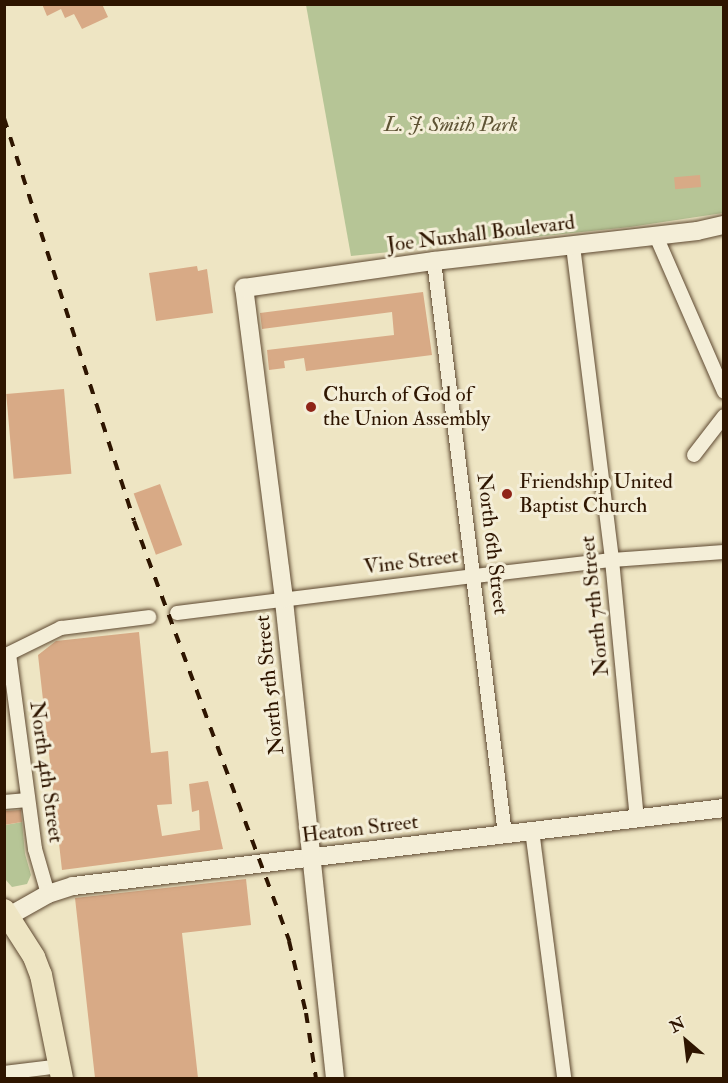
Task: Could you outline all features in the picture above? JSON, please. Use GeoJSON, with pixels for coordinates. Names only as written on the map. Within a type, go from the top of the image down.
{"type":"FeatureCollection","features":[{"type":"Feature","properties":{"kind":"highway"},"geometry":{"type":"LineString","coordinates":[[6,915],[41,975],[61,1072]]}},
{"type":"Feature","properties":{"kind":"street","name":"Joe Nuxhall Boulevard"},"geometry":{"type":"LineString","coordinates":[[244,288],[434,261],[656,236],[723,225]]}},
{"type":"Feature","properties":{"kind":"street"},"geometry":{"type":"LineString","coordinates":[[656,236],[723,392]]}},
{"type":"Feature","properties":{"kind":"street","name":"North 7th Street"},"geometry":{"type":"LineString","coordinates":[[573,246],[612,561],[637,819]]}},
{"type":"Feature","properties":{"kind":"street","name":"North 6th Street"},"geometry":{"type":"LineString","coordinates":[[434,261],[475,576],[505,834]]}},
{"type":"Feature","properties":{"kind":"street","name":"North 5th Street"},"geometry":{"type":"LineString","coordinates":[[244,288],[284,599],[335,1078]]}},
{"type":"Feature","properties":{"kind":"street"},"geometry":{"type":"LineString","coordinates":[[694,455],[723,416]]}},
{"type":"Feature","properties":{"kind":"street","name":"Vine Street"},"geometry":{"type":"LineString","coordinates":[[177,613],[475,576],[723,552]]}},
{"type":"Feature","properties":{"kind":"street"},"geometry":{"type":"LineString","coordinates":[[7,655],[61,628],[149,617]]}},
{"type":"Feature","properties":{"kind":"street","name":"North 4th Street"},"geometry":{"type":"LineString","coordinates":[[7,655],[35,849],[48,894]]}},
{"type":"Feature","properties":{"kind":"street"},"geometry":{"type":"LineString","coordinates":[[4,802],[28,800]]}},
{"type":"Feature","properties":{"kind":"street","name":"Heaton Street"},"geometry":{"type":"LineString","coordinates":[[6,915],[48,894],[73,886],[723,808]]}},
{"type":"Feature","properties":{"kind":"street"},"geometry":{"type":"LineString","coordinates":[[532,830],[564,1078]]}},
{"type":"Feature","properties":{"kind":"street"},"geometry":{"type":"LineString","coordinates":[[4,1073],[61,1072]]}},
{"type":"Feature","properties":{"kind":"green space","name":"L. J. Smith Park"},"geometry":{"type":"Polygon","coordinates":[[[306,5],[723,5],[723,213],[630,227],[351,256],[306,5]]]}},
{"type":"Feature","properties":{"kind":"green space"},"geometry":{"type":"Polygon","coordinates":[[[22,822],[25,854],[31,875],[27,884],[12,887],[5,879],[5,825],[22,822]]]}},
{"type":"Feature","properties":{"kind":"building"},"geometry":{"type":"Polygon","coordinates":[[[42,4],[102,4],[108,17],[82,29],[74,14],[65,18],[61,9],[47,16],[42,4]]]}},
{"type":"Feature","properties":{"kind":"building"},"geometry":{"type":"Polygon","coordinates":[[[700,175],[701,187],[675,189],[674,177],[700,175]]]}},
{"type":"Feature","properties":{"kind":"building"},"geometry":{"type":"Polygon","coordinates":[[[197,266],[198,271],[207,269],[213,313],[156,321],[149,273],[197,266]]]}},
{"type":"Feature","properties":{"kind":"building"},"geometry":{"type":"Polygon","coordinates":[[[423,292],[432,355],[306,371],[304,358],[284,361],[285,368],[269,370],[267,350],[394,335],[392,312],[262,329],[260,313],[423,292]]]}},
{"type":"Feature","properties":{"kind":"building"},"geometry":{"type":"Polygon","coordinates":[[[64,389],[71,474],[14,479],[6,394],[64,389]]]}},
{"type":"Feature","properties":{"kind":"building"},"geometry":{"type":"Polygon","coordinates":[[[160,484],[182,545],[156,555],[134,494],[160,484]]]}},
{"type":"Feature","properties":{"kind":"building"},"geometry":{"type":"Polygon","coordinates":[[[139,632],[151,753],[168,751],[172,804],[157,805],[162,836],[200,830],[199,810],[192,812],[189,784],[208,781],[223,849],[62,870],[38,655],[56,641],[139,632]]]}},
{"type":"Feature","properties":{"kind":"building"},"geometry":{"type":"Polygon","coordinates":[[[21,810],[22,822],[4,825],[4,811],[21,810]]]}},
{"type":"Feature","properties":{"kind":"building"},"geometry":{"type":"Polygon","coordinates":[[[246,879],[251,925],[182,933],[198,1078],[95,1078],[75,898],[246,879]]]}},
{"type":"Feature","properties":{"kind":"railway"},"geometry":{"type":"LineString","coordinates":[[4,118],[134,521],[289,941],[306,1013],[316,1078]]}},
{"type":"Feature","properties":{"kind":"place","name":"Church of God of the Union Assembly"},"geometry":{"type":"Point","coordinates":[311,407]}},
{"type":"Feature","properties":{"kind":"place","name":"Friendship United Baptist Church"},"geometry":{"type":"Point","coordinates":[507,494]}}]}
